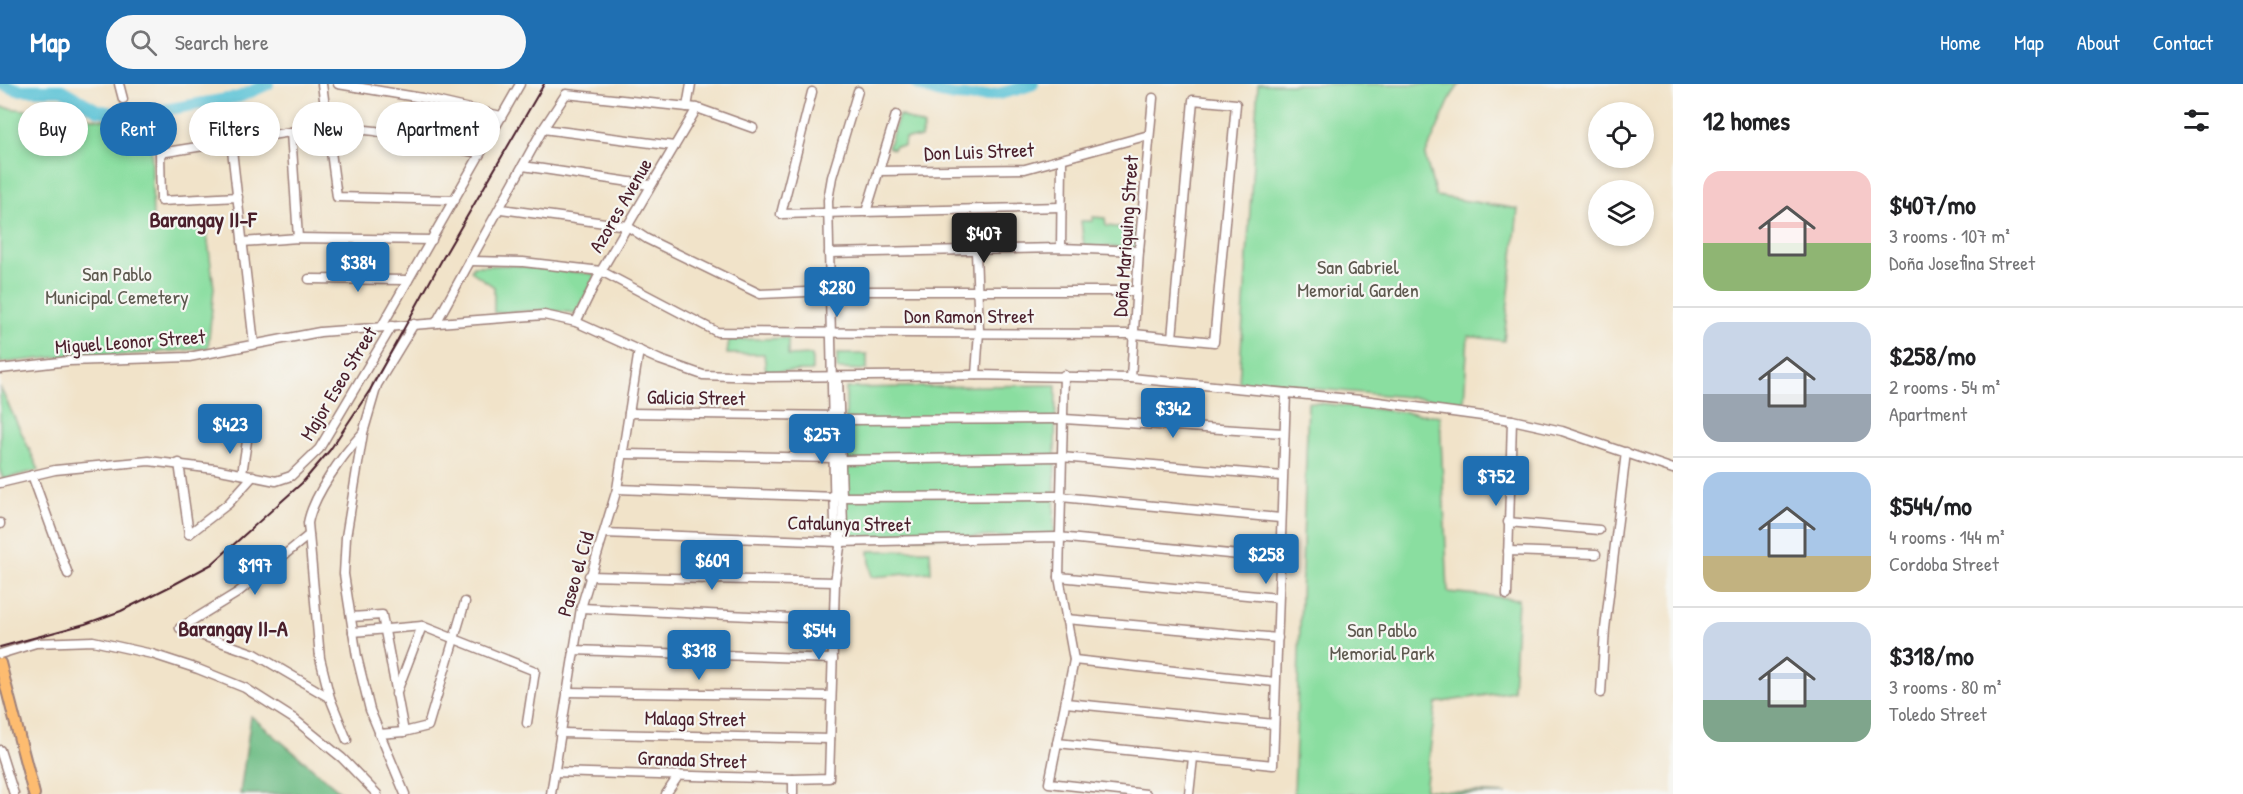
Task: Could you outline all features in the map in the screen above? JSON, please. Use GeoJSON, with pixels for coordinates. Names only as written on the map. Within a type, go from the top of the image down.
{"type":"FeatureCollection","features":[{"type":"Feature","properties":{"kind":"main road"},"geometry":{"type":"LineString","coordinates":[[0,663],[32,792]]}},
{"type":"Feature","properties":{"kind":"street"},"geometry":{"type":"LineString","coordinates":[[119,84],[123,99]]}},
{"type":"Feature","properties":{"kind":"street"},"geometry":{"type":"LineString","coordinates":[[322,84],[325,102]]}},
{"type":"Feature","properties":{"kind":"street"},"geometry":{"type":"LineString","coordinates":[[338,84],[422,98],[501,116],[520,84]]}},
{"type":"Feature","properties":{"kind":"street"},"geometry":{"type":"LineString","coordinates":[[687,107],[691,84]]}},
{"type":"Feature","properties":{"kind":"street"},"geometry":{"type":"LineString","coordinates":[[830,739],[833,620],[840,544],[836,378],[830,291],[829,188],[858,91]]}},
{"type":"Feature","properties":{"kind":"street"},"geometry":{"type":"LineString","coordinates":[[812,92],[781,214],[1061,207]]}},
{"type":"Feature","properties":{"kind":"street"},"geometry":{"type":"LineString","coordinates":[[436,323],[501,209],[543,129],[569,93],[697,108],[753,128]]}},
{"type":"Feature","properties":{"kind":"street","name":"Doña Mariquing Street"},"geometry":{"type":"LineString","coordinates":[[1131,378],[1139,251],[1154,98]]}},
{"type":"Feature","properties":{"kind":"street","name":"Don Ramon Street"},"geometry":{"type":"LineString","coordinates":[[601,271],[717,332],[979,331],[1134,334],[1172,338],[1214,342],[1236,104],[1193,100],[1172,338]]}},
{"type":"Feature","properties":{"kind":"street","name":"Azores Avenue"},"geometry":{"type":"LineString","coordinates":[[576,322],[601,271],[697,108]]}},
{"type":"Feature","properties":{"kind":"street"},"geometry":{"type":"LineString","coordinates":[[866,212],[896,115]]}},
{"type":"Feature","properties":{"kind":"street"},"geometry":{"type":"LineString","coordinates":[[543,129],[674,146]]}},
{"type":"Feature","properties":{"kind":"street"},"geometry":{"type":"LineString","coordinates":[[280,134],[291,132],[298,238]]}},
{"type":"Feature","properties":{"kind":"street","name":"Don Luis Street"},"geometry":{"type":"LineString","coordinates":[[878,171],[1018,169],[1062,161],[1149,135]]}},
{"type":"Feature","properties":{"kind":"street"},"geometry":{"type":"LineString","coordinates":[[189,148],[160,153],[161,201],[238,197]]}},
{"type":"Feature","properties":{"kind":"street"},"geometry":{"type":"LineString","coordinates":[[233,156],[254,344]]}},
{"type":"Feature","properties":{"kind":"street"},"geometry":{"type":"LineString","coordinates":[[332,156],[337,197],[455,200]]}},
{"type":"Feature","properties":{"kind":"street"},"geometry":{"type":"LineString","coordinates":[[382,326],[455,200],[477,156]]}},
{"type":"Feature","properties":{"kind":"street"},"geometry":{"type":"LineString","coordinates":[[1061,248],[1062,161]]}},
{"type":"Feature","properties":{"kind":"street"},"geometry":{"type":"LineString","coordinates":[[522,166],[650,185]]}},
{"type":"Feature","properties":{"kind":"street"},"geometry":{"type":"LineString","coordinates":[[501,209],[627,226],[647,239],[714,270],[752,293],[976,290],[1136,291]]}},
{"type":"Feature","properties":{"kind":"street"},"geometry":{"type":"LineString","coordinates":[[242,242],[298,238],[432,240]]}},
{"type":"Feature","properties":{"kind":"street"},"geometry":{"type":"LineString","coordinates":[[829,253],[976,252],[1061,248],[1139,251]]}},
{"type":"Feature","properties":{"kind":"street"},"geometry":{"type":"LineString","coordinates":[[976,252],[979,331],[976,375]]}},
{"type":"Feature","properties":{"kind":"street"},"geometry":{"type":"LineString","coordinates":[[470,261],[523,262],[601,271]]}},
{"type":"Feature","properties":{"kind":"street"},"geometry":{"type":"LineString","coordinates":[[309,279],[408,280]]}},
{"type":"Feature","properties":{"kind":"street","name":"Miguel Leonor Street"},"geometry":{"type":"LineString","coordinates":[[0,369],[69,362],[189,357],[320,332],[544,315],[576,322],[680,369],[703,375],[836,378],[1064,375],[1131,378],[1286,393],[1512,420],[1562,430],[1673,469]]}},
{"type":"Feature","properties":{"kind":"street"},"geometry":{"type":"LineString","coordinates":[[405,794],[370,710],[353,632],[345,574],[346,537],[363,433],[377,385],[410,325]]}},
{"type":"Feature","properties":{"kind":"street","name":"Major Eseo Street"},"geometry":{"type":"LineString","coordinates":[[0,483],[91,465],[149,461],[179,463],[276,481],[291,476],[319,449],[392,326]]}},
{"type":"Feature","properties":{"kind":"street","name":"Paseo el Cid"},"geometry":{"type":"LineString","coordinates":[[551,794],[581,608],[617,489],[625,454],[635,364],[639,350]]}},
{"type":"Feature","properties":{"kind":"street"},"geometry":{"type":"LineString","coordinates":[[1064,375],[1058,496],[1059,578],[1074,660],[1049,783],[1146,794]]}},
{"type":"Feature","properties":{"kind":"street"},"geometry":{"type":"LineString","coordinates":[[1057,744],[1273,765],[1286,393]]}},
{"type":"Feature","properties":{"kind":"street","name":"Galicia Street"},"geometry":{"type":"LineString","coordinates":[[629,413],[837,418],[1061,419],[1284,433]]}},
{"type":"Feature","properties":{"kind":"street"},"geometry":{"type":"LineString","coordinates":[[1507,595],[1512,420]]}},
{"type":"Feature","properties":{"kind":"street"},"geometry":{"type":"LineString","coordinates":[[347,740],[330,698],[320,658],[309,535],[310,513],[347,451],[363,433]]}},
{"type":"Feature","properties":{"kind":"street"},"geometry":{"type":"LineString","coordinates":[[242,474],[247,441]]}},
{"type":"Feature","properties":{"kind":"street"},"geometry":{"type":"LineString","coordinates":[[1601,693],[1605,629],[1626,452]]}},
{"type":"Feature","properties":{"kind":"street"},"geometry":{"type":"LineString","coordinates":[[625,454],[839,459],[1059,457],[1282,476]]}},
{"type":"Feature","properties":{"kind":"street"},"geometry":{"type":"LineString","coordinates":[[179,463],[189,534],[228,504],[254,476]]}},
{"type":"Feature","properties":{"kind":"street"},"geometry":{"type":"LineString","coordinates":[[32,475],[68,574]]}},
{"type":"Feature","properties":{"kind":"street"},"geometry":{"type":"LineString","coordinates":[[617,489],[839,497],[1058,496],[1280,518]]}},
{"type":"Feature","properties":{"kind":"street"},"geometry":{"type":"LineString","coordinates":[[1508,522],[1599,530]]}},
{"type":"Feature","properties":{"kind":"street","name":"Catalunya Street"},"geometry":{"type":"LineString","coordinates":[[604,534],[840,544],[1058,537],[1280,559]]}},
{"type":"Feature","properties":{"kind":"street"},"geometry":{"type":"LineString","coordinates":[[309,535],[237,593],[180,628],[255,654],[330,698]]}},
{"type":"Feature","properties":{"kind":"street"},"geometry":{"type":"LineString","coordinates":[[1508,551],[1596,554]]}},
{"type":"Feature","properties":{"kind":"street"},"geometry":{"type":"LineString","coordinates":[[589,576],[835,582]]}},
{"type":"Feature","properties":{"kind":"street"},"geometry":{"type":"LineString","coordinates":[[1059,578],[1278,598]]}},
{"type":"Feature","properties":{"kind":"street"},"geometry":{"type":"LineString","coordinates":[[379,734],[404,732],[428,726],[465,602]]}},
{"type":"Feature","properties":{"kind":"street"},"geometry":{"type":"LineString","coordinates":[[581,608],[833,620]]}},
{"type":"Feature","properties":{"kind":"street"},"geometry":{"type":"LineString","coordinates":[[351,617],[382,615],[404,732]]}},
{"type":"Feature","properties":{"kind":"street"},"geometry":{"type":"LineString","coordinates":[[1066,619],[1278,638]]}},
{"type":"Feature","properties":{"kind":"street"},"geometry":{"type":"LineString","coordinates":[[353,632],[422,626],[535,671],[527,723]]}},
{"type":"Feature","properties":{"kind":"street"},"geometry":{"type":"LineString","coordinates":[[396,694],[422,626]]}},
{"type":"Feature","properties":{"kind":"street"},"geometry":{"type":"LineString","coordinates":[[0,654],[36,643],[93,641],[122,646],[182,663],[245,688],[294,719],[342,758],[377,794]]}},
{"type":"Feature","properties":{"kind":"street"},"geometry":{"type":"LineString","coordinates":[[573,650],[833,658]]}},
{"type":"Feature","properties":{"kind":"street"},"geometry":{"type":"LineString","coordinates":[[1074,660],[1275,682]]}},
{"type":"Feature","properties":{"kind":"street"},"geometry":{"type":"LineString","coordinates":[[567,692],[830,696]]}},
{"type":"Feature","properties":{"kind":"street"},"geometry":{"type":"LineString","coordinates":[[1066,703],[1274,724]]}},
{"type":"Feature","properties":{"kind":"street","name":"Malaga Street"},"geometry":{"type":"LineString","coordinates":[[560,733],[830,739]]}},
{"type":"Feature","properties":{"kind":"street","name":"Granada Street"},"geometry":{"type":"LineString","coordinates":[[554,772],[793,779],[829,777],[830,739]]}},
{"type":"Feature","properties":{"kind":"street"},"geometry":{"type":"LineString","coordinates":[[0,750],[14,794]]}},
{"type":"Feature","properties":{"kind":"street"},"geometry":{"type":"LineString","coordinates":[[1190,794],[1193,758]]}},
{"type":"Feature","properties":{"kind":"street"},"geometry":{"type":"LineString","coordinates":[[666,794],[679,775]]}},
{"type":"Feature","properties":{"kind":"street"},"geometry":{"type":"LineString","coordinates":[[793,779],[793,794]]}},
{"type":"Feature","properties":{"kind":"green space","name":"San Gabriel Memorial Garden"},"geometry":{"type":"Polygon","coordinates":[[[1258,84],[1460,84],[1452,95],[1425,156],[1436,196],[1518,209],[1504,341],[1468,336],[1464,402],[1239,382],[1258,84]]]}},
{"type":"Feature","properties":{"kind":"green space","name":"San Pablo Municipal Cemetery"},"geometry":{"type":"Polygon","coordinates":[[[0,107],[18,109],[18,156],[88,156],[88,117],[100,119],[100,156],[152,156],[153,224],[206,226],[214,288],[208,348],[89,358],[86,351],[79,358],[68,356],[0,363],[0,107]]]}},
{"type":"Feature","properties":{"kind":"green space"},"geometry":{"type":"Polygon","coordinates":[[[899,115],[924,126],[921,138],[905,138],[904,146],[895,146],[893,149],[888,147],[899,115]]]}},
{"type":"Feature","properties":{"kind":"green space"},"geometry":{"type":"Polygon","coordinates":[[[1093,217],[1105,218],[1106,226],[1137,229],[1135,248],[1084,246],[1081,221],[1093,221],[1093,217]]]}},
{"type":"Feature","properties":{"kind":"green space"},"geometry":{"type":"Polygon","coordinates":[[[513,265],[594,274],[595,277],[576,313],[545,310],[494,313],[494,287],[471,271],[473,266],[513,265]]]}},
{"type":"Feature","properties":{"kind":"green space"},"geometry":{"type":"Polygon","coordinates":[[[788,338],[788,356],[812,355],[812,371],[766,372],[764,354],[727,354],[729,340],[788,338]]]}},
{"type":"Feature","properties":{"kind":"green space"},"geometry":{"type":"Polygon","coordinates":[[[837,354],[867,354],[867,370],[837,369],[837,354]]]}},
{"type":"Feature","properties":{"kind":"green space"},"geometry":{"type":"Polygon","coordinates":[[[1056,385],[1054,536],[845,538],[846,388],[1056,385]]]}},
{"type":"Feature","properties":{"kind":"green space"},"geometry":{"type":"Polygon","coordinates":[[[0,387],[39,470],[3,479],[0,471],[0,387]]]}},
{"type":"Feature","properties":{"kind":"green space","name":"San Pablo Memorial Park"},"geometry":{"type":"Polygon","coordinates":[[[1308,402],[1440,416],[1448,592],[1518,599],[1513,691],[1436,703],[1425,790],[1507,794],[1294,794],[1308,402]]]}},
{"type":"Feature","properties":{"kind":"green space"},"geometry":{"type":"Polygon","coordinates":[[[930,550],[931,572],[871,577],[869,551],[930,550]]]}},
{"type":"Feature","properties":{"kind":"green space"},"geometry":{"type":"Polygon","coordinates":[[[251,716],[343,794],[240,794],[251,716]]]}},
{"type":"Feature","properties":{"kind":"waterway"},"geometry":{"type":"LineString","coordinates":[[1,84],[18,90],[62,90],[97,110],[129,116],[239,97],[268,84]]}},
{"type":"Feature","properties":{"kind":"waterway"},"geometry":{"type":"LineString","coordinates":[[917,84],[946,94],[975,97],[1004,93],[1033,84]]}},
{"type":"Feature","properties":{"kind":"railway"},"geometry":{"type":"LineString","coordinates":[[0,647],[85,624],[121,611],[212,564],[302,483],[330,450],[370,390],[444,256],[544,84]]}},
{"type":"Feature","properties":{"kind":"district","name":"Barangay II-F"},"geometry":{"type":"Point","coordinates":[203,219]}},
{"type":"Feature","properties":{"kind":"district","name":"Barangay II-A"},"geometry":{"type":"Point","coordinates":[233,628]}}]}
